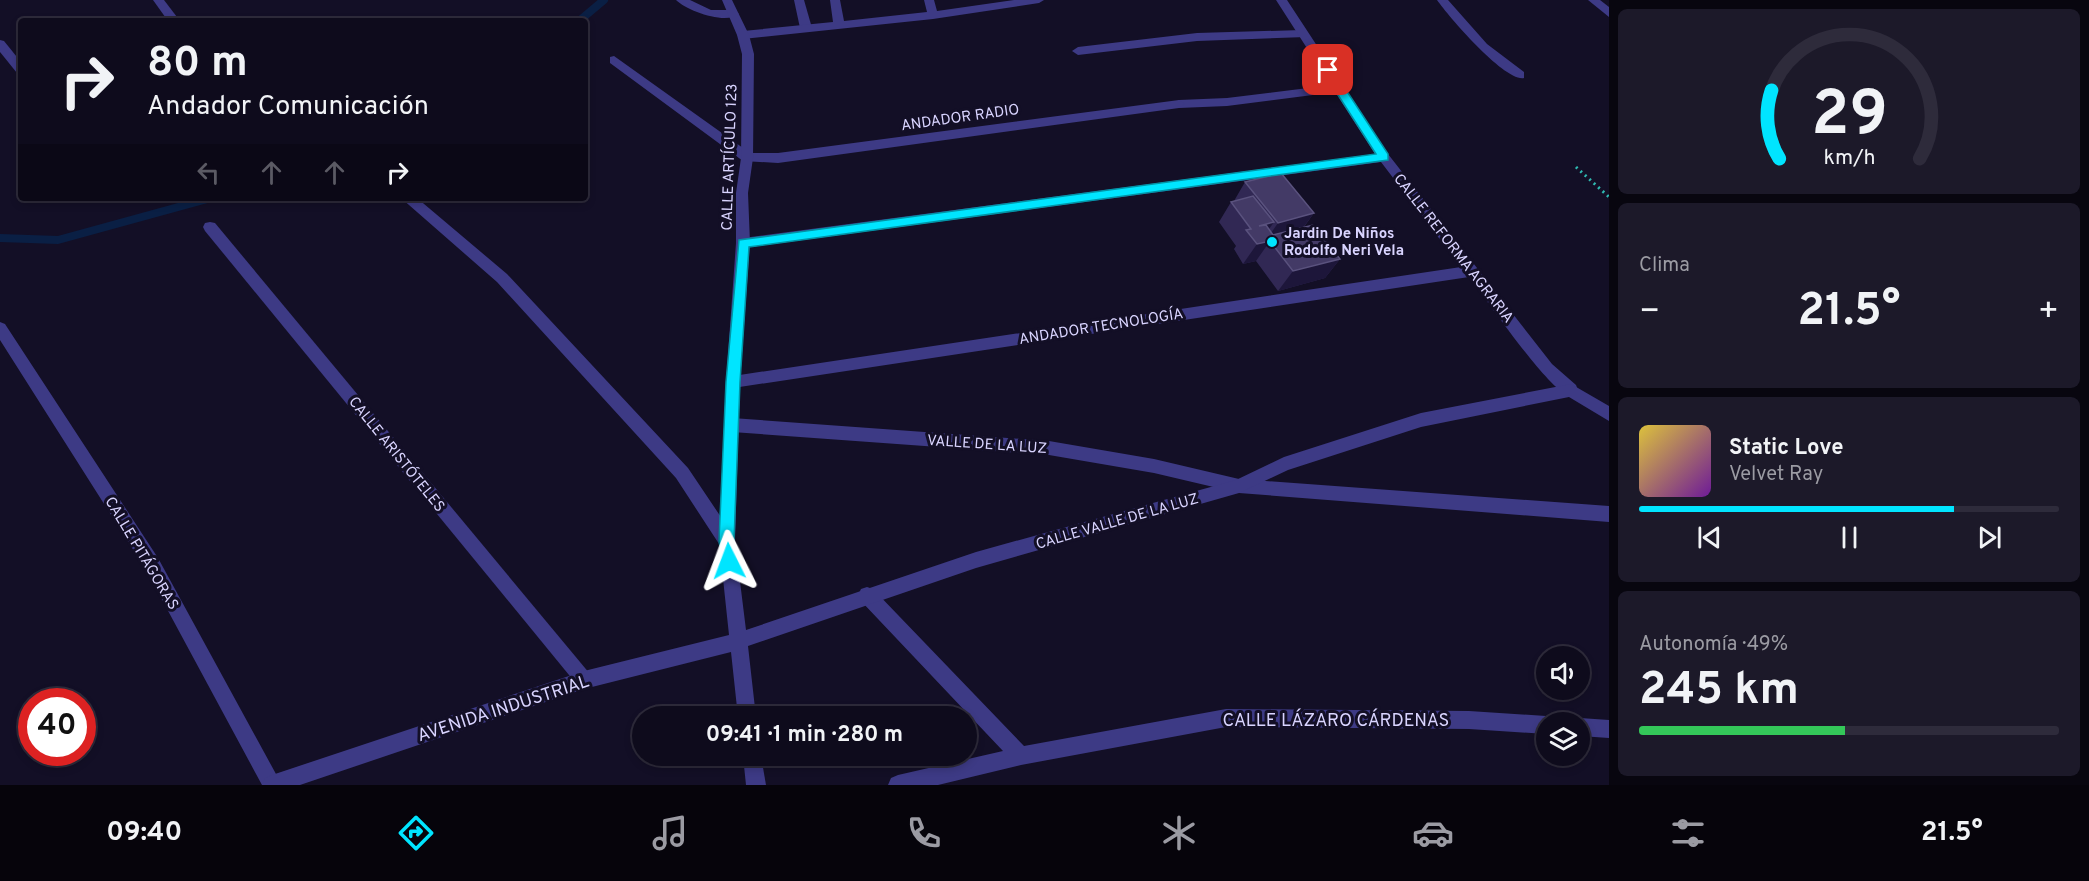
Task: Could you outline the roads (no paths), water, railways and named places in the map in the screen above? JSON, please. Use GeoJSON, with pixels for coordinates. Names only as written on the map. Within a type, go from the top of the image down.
{"type":"FeatureCollection","features":[{"type":"Feature","properties":{"kind":"street"},"geometry":{"type":"LineString","coordinates":[[158,0],[172,18]]}},
{"type":"Feature","properties":{"kind":"street"},"geometry":{"type":"LineString","coordinates":[[681,0],[709,13],[733,14]]}},
{"type":"Feature","properties":{"kind":"street","name":"CALLE ARTÍCULO 123"},"geometry":{"type":"LineString","coordinates":[[727,0],[744,35],[748,54],[747,158],[742,193],[743,243],[733,382],[727,541],[738,641]]}},
{"type":"Feature","properties":{"kind":"street"},"geometry":{"type":"LineString","coordinates":[[799,0],[806,28]]}},
{"type":"Feature","properties":{"kind":"street"},"geometry":{"type":"LineString","coordinates":[[835,0],[839,24]]}},
{"type":"Feature","properties":{"kind":"street"},"geometry":{"type":"LineString","coordinates":[[929,0],[933,15]]}},
{"type":"Feature","properties":{"kind":"street"},"geometry":{"type":"LineString","coordinates":[[744,35],[933,15],[1007,1],[1039,0]]}},
{"type":"Feature","properties":{"kind":"street","name":"CALLE REFORMA AGRARIA"},"geometry":{"type":"LineString","coordinates":[[1281,0],[1384,157],[1470,271],[1547,368],[1571,390],[1609,414]]}},
{"type":"Feature","properties":{"kind":"street"},"geometry":{"type":"LineString","coordinates":[[1442,0],[1483,47],[1520,75]]}},
{"type":"Feature","properties":{"kind":"street"},"geometry":{"type":"LineString","coordinates":[[1593,0],[1609,13]]}},
{"type":"Feature","properties":{"kind":"street"},"geometry":{"type":"LineString","coordinates":[[1078,51],[1197,37],[1302,34]]}},
{"type":"Feature","properties":{"kind":"street"},"geometry":{"type":"LineString","coordinates":[[0,44],[18,66]]}},
{"type":"Feature","properties":{"kind":"street"},"geometry":{"type":"LineString","coordinates":[[614,60],[747,158]]}},
{"type":"Feature","properties":{"kind":"street","name":"ANDADOR RADIO"},"geometry":{"type":"LineString","coordinates":[[747,158],[778,158],[1179,104],[1227,102],[1340,88]]}},
{"type":"Feature","properties":{"kind":"street"},"geometry":{"type":"LineString","coordinates":[[743,243],[1384,157]]}},
{"type":"Feature","properties":{"kind":"street"},"geometry":{"type":"LineString","coordinates":[[412,201],[502,278],[682,473],[727,541]]}},
{"type":"Feature","properties":{"kind":"street","name":"CALLE ARISTÓTELES"},"geometry":{"type":"LineString","coordinates":[[210,227],[584,680]]}},
{"type":"Feature","properties":{"kind":"street","name":"ANDADOR TECNOLOGÍA"},"geometry":{"type":"LineString","coordinates":[[733,382],[1470,271]]}},
{"type":"Feature","properties":{"kind":"street","name":"CALLE PITÁGORAS"},"geometry":{"type":"LineString","coordinates":[[0,328],[152,564],[272,785]]}},
{"type":"Feature","properties":{"kind":"street","name":"CALLE VALLE DE LA LUZ"},"geometry":{"type":"LineString","coordinates":[[738,641],[867,595],[976,560],[1239,486],[1284,464],[1421,420],[1571,390]]}},
{"type":"Feature","properties":{"kind":"street","name":"VALLE DE LA LUZ"},"geometry":{"type":"LineString","coordinates":[[732,425],[1048,448],[1154,466],[1239,486]]}},
{"type":"Feature","properties":{"kind":"street"},"geometry":{"type":"LineString","coordinates":[[1239,486],[1609,514]]}},
{"type":"Feature","properties":{"kind":"street"},"geometry":{"type":"LineString","coordinates":[[867,595],[1021,756]]}},
{"type":"Feature","properties":{"kind":"street"},"geometry":{"type":"LineString","coordinates":[[738,641],[746,706]]}},
{"type":"Feature","properties":{"kind":"street","name":"AVENIDA INDUSTRIAL"},"geometry":{"type":"LineString","coordinates":[[272,785],[306,779],[584,680],[738,641]]}},
{"type":"Feature","properties":{"kind":"street","name":"CALLE LÁZARO CÁRDENAS"},"geometry":{"type":"LineString","coordinates":[[898,785],[1021,756],[1226,718],[1469,720],[1536,724]]}},
{"type":"Feature","properties":{"kind":"street"},"geometry":{"type":"LineString","coordinates":[[1590,728],[1609,729]]}},
{"type":"Feature","properties":{"kind":"street"},"geometry":{"type":"LineString","coordinates":[[753,766],[756,785]]}},
{"type":"Feature","properties":{"kind":"waterway"},"geometry":{"type":"LineString","coordinates":[[583,18],[604,0]]}},
{"type":"Feature","properties":{"kind":"waterway"},"geometry":{"type":"LineString","coordinates":[[0,238],[58,240],[200,201]]}},
{"type":"Feature","properties":{"kind":"place","name":"Jardin De Niños Rodolfo Neri Vela"},"geometry":{"type":"Point","coordinates":[1272,242]}}]}
